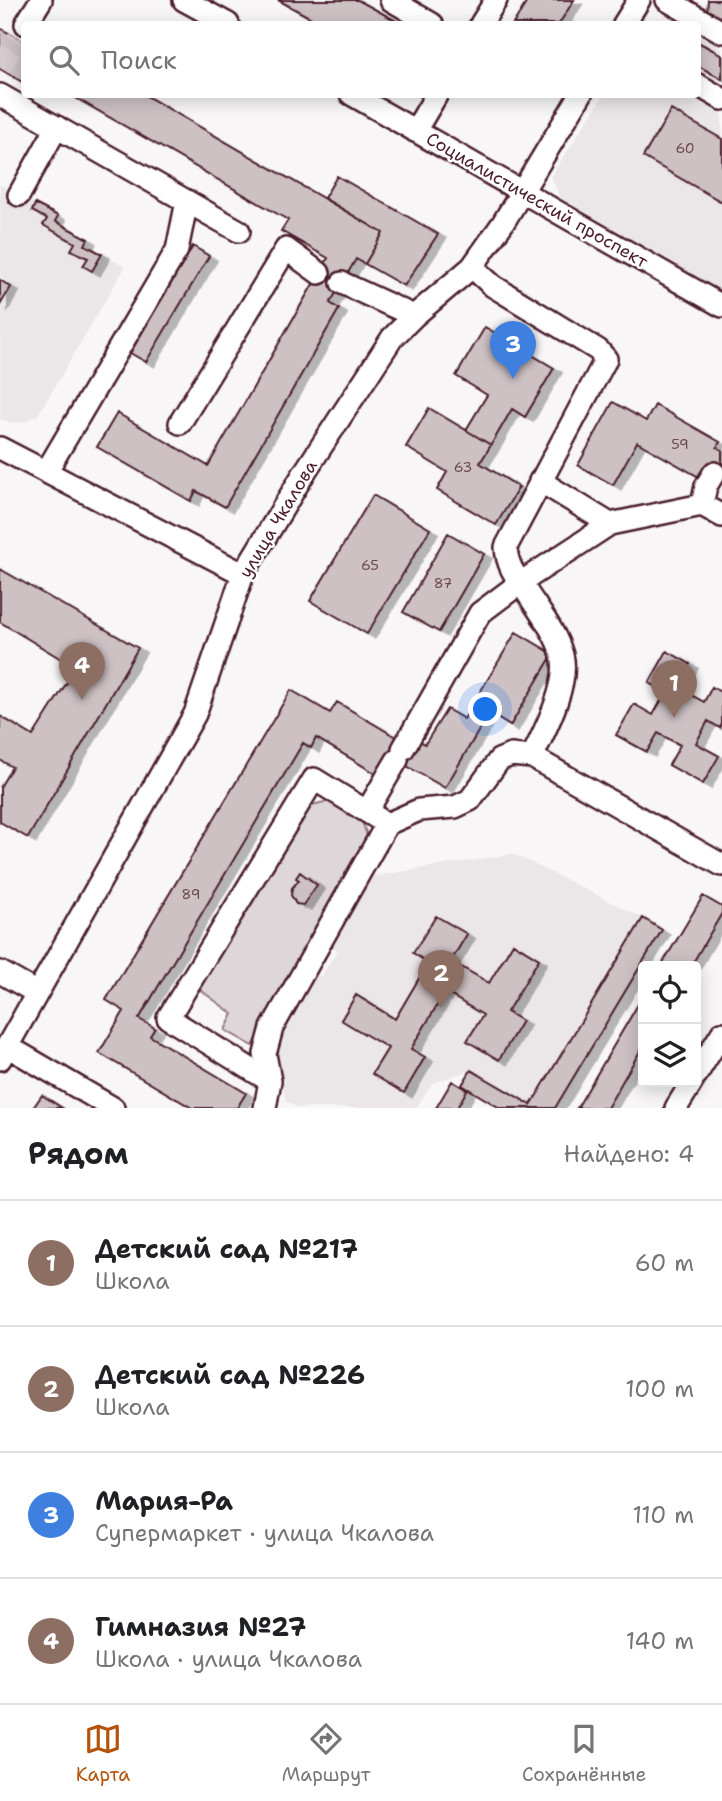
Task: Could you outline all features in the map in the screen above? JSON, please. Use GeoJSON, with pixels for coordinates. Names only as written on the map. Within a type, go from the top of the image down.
{"type":"FeatureCollection","features":[{"type":"Feature","properties":{"kind":"street"},"geometry":{"type":"LineString","coordinates":[[28,21],[41,0]]}},
{"type":"Feature","properties":{"kind":"street"},"geometry":{"type":"LineString","coordinates":[[391,0],[427,21]]}},
{"type":"Feature","properties":{"kind":"street"},"geometry":{"type":"LineString","coordinates":[[483,21],[496,0]]}},
{"type":"Feature","properties":{"kind":"street"},"geometry":{"type":"LineString","coordinates":[[626,21],[639,0]]}},
{"type":"Feature","properties":{"kind":"street"},"geometry":{"type":"LineString","coordinates":[[667,0],[722,32]]}},
{"type":"Feature","properties":{"kind":"street"},"geometry":{"type":"LineString","coordinates":[[193,2],[223,21]]}},
{"type":"Feature","properties":{"kind":"street"},"geometry":{"type":"LineString","coordinates":[[701,87],[722,99]]}},
{"type":"Feature","properties":{"kind":"street"},"geometry":{"type":"LineString","coordinates":[[0,95],[239,231]]}},
{"type":"Feature","properties":{"kind":"street","name":"Социалистический проспект"},"geometry":{"type":"LineString","coordinates":[[358,98],[722,306]]}},
{"type":"Feature","properties":{"kind":"street"},"geometry":{"type":"LineString","coordinates":[[415,131],[435,98]]}},
{"type":"Feature","properties":{"kind":"street","name":"улица Чкалова"},"geometry":{"type":"LineString","coordinates":[[4,1052],[194,714],[243,574],[306,470],[392,338],[472,267],[523,191],[579,98]]}},
{"type":"Feature","properties":{"kind":"street"},"geometry":{"type":"LineString","coordinates":[[19,195],[57,127]]}},
{"type":"Feature","properties":{"kind":"street"},"geometry":{"type":"LineString","coordinates":[[46,472],[177,250],[187,201]]}},
{"type":"Feature","properties":{"kind":"street"},"geometry":{"type":"LineString","coordinates":[[180,422],[286,249],[319,273]]}},
{"type":"Feature","properties":{"kind":"street"},"geometry":{"type":"LineString","coordinates":[[472,267],[493,286],[598,350],[606,359],[506,547],[507,561],[554,634],[563,658],[562,680],[546,728],[531,757]]}},
{"type":"Feature","properties":{"kind":"street"},"geometry":{"type":"LineString","coordinates":[[342,283],[414,316]]}},
{"type":"Feature","properties":{"kind":"street"},"geometry":{"type":"LineString","coordinates":[[0,448],[243,574]]}},
{"type":"Feature","properties":{"kind":"street"},"geometry":{"type":"LineString","coordinates":[[702,505],[706,486],[714,473]]}},
{"type":"Feature","properties":{"kind":"street"},"geometry":{"type":"LineString","coordinates":[[540,481],[610,524]]}},
{"type":"Feature","properties":{"kind":"street"},"geometry":{"type":"LineString","coordinates":[[368,811],[480,612],[610,524],[702,505],[722,516]]}},
{"type":"Feature","properties":{"kind":"street"},"geometry":{"type":"LineString","coordinates":[[265,1108],[270,1081],[265,1054],[272,1028],[387,824],[419,810],[455,807],[470,800],[499,760],[511,755],[531,757],[722,865]]}},
{"type":"Feature","properties":{"kind":"street"},"geometry":{"type":"LineString","coordinates":[[270,1081],[168,1018],[314,779],[387,824]]}},
{"type":"Feature","properties":{"kind":"street"},"geometry":{"type":"LineString","coordinates":[[0,972],[37,993]]}},
{"type":"Feature","properties":{"kind":"street"},"geometry":{"type":"LineString","coordinates":[[701,1067],[722,1033]]}},
{"type":"Feature","properties":{"kind":"street"},"geometry":{"type":"LineString","coordinates":[[4,1052],[113,1108]]}},
{"type":"Feature","properties":{"kind":"street"},"geometry":{"type":"LineString","coordinates":[[676,1108],[689,1087]]}},
{"type":"Feature","properties":{"kind":"shaded area"},"geometry":{"type":"Polygon","coordinates":[[[701,36],[722,49],[722,291],[560,198],[551,176],[602,98],[701,98],[701,36]]]}},
{"type":"Feature","properties":{"kind":"shaded area"},"geometry":{"type":"Polygon","coordinates":[[[0,185],[35,204],[32,211],[47,219],[44,226],[75,243],[72,250],[88,258],[84,266],[92,271],[102,254],[125,267],[38,415],[24,422],[12,423],[0,419],[0,185]]]}},
{"type":"Feature","properties":{"kind":"shaded area"},"geometry":{"type":"Polygon","coordinates":[[[329,801],[361,819],[368,838],[253,1046],[225,1030],[233,1014],[199,989],[312,805],[329,801]]]}},
{"type":"Feature","properties":{"kind":"shaded area"},"geometry":{"type":"Polygon","coordinates":[[[513,854],[643,918],[531,1105],[471,1070],[433,1083],[416,1108],[298,1108],[286,1101],[274,1039],[313,973],[321,977],[338,950],[330,945],[369,877],[513,854]]]}},
{"type":"Feature","properties":{"kind":"building"},"geometry":{"type":"Polygon","coordinates":[[[278,0],[358,0],[396,21],[316,21],[278,0]]]}},
{"type":"Feature","properties":{"kind":"building"},"geometry":{"type":"Polygon","coordinates":[[[528,0],[574,0],[561,21],[515,21],[528,0]]]}},
{"type":"Feature","properties":{"kind":"building"},"geometry":{"type":"Polygon","coordinates":[[[708,0],[722,0],[722,23],[707,12],[708,0]]]}},
{"type":"Feature","properties":{"kind":"building"},"geometry":{"type":"Polygon","coordinates":[[[0,28],[21,40],[21,81],[0,69],[0,28]]]}},
{"type":"Feature","properties":{"kind":"building"},"geometry":{"type":"Polygon","coordinates":[[[701,44],[722,55],[722,79],[701,68],[701,44]]]}},
{"type":"Feature","properties":{"kind":"building"},"geometry":{"type":"Polygon","coordinates":[[[76,98],[150,98],[383,233],[365,264],[356,259],[330,303],[339,309],[225,507],[196,491],[191,501],[97,447],[117,413],[208,466],[328,258],[281,231],[288,220],[76,98]]]}},
{"type":"Feature","properties":{"kind":"building"},"geometry":{"type":"Polygon","coordinates":[[[671,110],[722,139],[722,202],[643,157],[671,110]]]}},
{"type":"Feature","properties":{"kind":"building"},"geometry":{"type":"Polygon","coordinates":[[[337,176],[438,234],[404,286],[365,264],[383,233],[324,198],[337,176]]]}},
{"type":"Feature","properties":{"kind":"building"},"geometry":{"type":"Polygon","coordinates":[[[35,204],[58,216],[55,221],[88,239],[85,245],[102,254],[92,271],[83,266],[88,258],[71,250],[75,243],[43,225],[47,219],[32,211],[35,204]]]}},
{"type":"Feature","properties":{"kind":"building"},"geometry":{"type":"Polygon","coordinates":[[[193,246],[209,256],[146,362],[130,353],[193,246]]]}},
{"type":"Feature","properties":{"kind":"building"},"geometry":{"type":"Polygon","coordinates":[[[0,280],[11,287],[0,305],[0,280]]]}},
{"type":"Feature","properties":{"kind":"building"},"geometry":{"type":"Polygon","coordinates":[[[485,327],[554,368],[525,417],[512,409],[491,445],[466,430],[487,395],[456,376],[485,327]]]}},
{"type":"Feature","properties":{"kind":"building"},"geometry":{"type":"Polygon","coordinates":[[[613,402],[646,421],[655,405],[720,442],[717,447],[722,450],[722,478],[699,477],[637,442],[613,485],[578,465],[613,402]]]}},
{"type":"Feature","properties":{"kind":"building"},"geometry":{"type":"Polygon","coordinates":[[[429,408],[491,445],[480,463],[519,487],[496,525],[437,490],[447,472],[406,447],[429,408]]]}},
{"type":"Feature","properties":{"kind":"building"},"geometry":{"type":"Polygon","coordinates":[[[373,495],[430,529],[367,634],[310,601],[373,495]]]}},
{"type":"Feature","properties":{"kind":"building"},"geometry":{"type":"Polygon","coordinates":[[[448,533],[484,554],[439,632],[403,612],[448,533]]]}},
{"type":"Feature","properties":{"kind":"building"},"geometry":{"type":"Polygon","coordinates":[[[0,569],[138,648],[28,838],[0,822],[0,787],[12,767],[0,760],[0,716],[33,736],[76,668],[0,622],[0,569]]]}},
{"type":"Feature","properties":{"kind":"building"},"geometry":{"type":"Polygon","coordinates":[[[516,632],[553,654],[510,726],[489,713],[445,788],[391,757],[380,776],[316,738],[311,748],[303,743],[139,1019],[155,1028],[150,1036],[246,1093],[237,1108],[192,1108],[99,1053],[124,1011],[106,1000],[291,690],[330,713],[337,702],[401,740],[418,740],[425,744],[447,709],[464,719],[516,632]]]}},
{"type":"Feature","properties":{"kind":"building"},"geometry":{"type":"Polygon","coordinates":[[[667,651],[690,664],[677,687],[704,702],[712,687],[722,693],[720,728],[708,721],[696,743],[719,756],[703,784],[669,765],[680,745],[658,733],[647,752],[616,735],[634,704],[653,715],[666,692],[649,683],[667,651]]]}},
{"type":"Feature","properties":{"kind":"building"},"geometry":{"type":"Polygon","coordinates":[[[300,872],[317,885],[303,905],[296,904],[291,895],[300,872]]]}},
{"type":"Feature","properties":{"kind":"building"},"geometry":{"type":"Polygon","coordinates":[[[703,896],[722,907],[722,913],[694,961],[664,961],[703,896]]]}},
{"type":"Feature","properties":{"kind":"building"},"geometry":{"type":"Polygon","coordinates":[[[436,916],[467,934],[451,961],[489,983],[513,943],[539,959],[507,1012],[522,1021],[499,1060],[467,1041],[483,1015],[445,992],[411,1049],[425,1057],[404,1093],[372,1074],[388,1048],[341,1020],[356,995],[395,1019],[428,963],[413,953],[436,916]]]}},
{"type":"Feature","properties":{"kind":"building"},"geometry":{"type":"Polygon","coordinates":[[[643,918],[662,930],[643,961],[638,961],[638,970],[555,1108],[500,1108],[462,1085],[471,1070],[531,1105],[643,918]]]}},
{"type":"Feature","properties":{"kind":"building"},"geometry":{"type":"Polygon","coordinates":[[[638,1004],[638,1055],[607,1108],[577,1108],[638,1004]]]}},
{"type":"Feature","properties":{"kind":"building"},"geometry":{"type":"Polygon","coordinates":[[[452,1081],[467,1090],[457,1108],[436,1108],[452,1081]]]}},
{"type":"Feature","properties":{"kind":"building"},"geometry":{"type":"Polygon","coordinates":[[[42,1095],[62,1108],[33,1108],[42,1095]]]}},
{"type":"Feature","properties":{"kind":"tunnel"},"geometry":{"type":"LineString","coordinates":[[0,68],[18,38]]}},
{"type":"Feature","properties":{"kind":"place","name":"Мария-Ра"},"geometry":{"type":"Point","coordinates":[513,379]}},
{"type":"Feature","properties":{"kind":"place","name":"Гимназия №27"},"geometry":{"type":"Point","coordinates":[82,700]}},
{"type":"Feature","properties":{"kind":"place","name":"Детский сад №217"},"geometry":{"type":"Point","coordinates":[674,718]}},
{"type":"Feature","properties":{"kind":"place","name":"Детский сад №226"},"geometry":{"type":"Point","coordinates":[441,1008]}}]}
